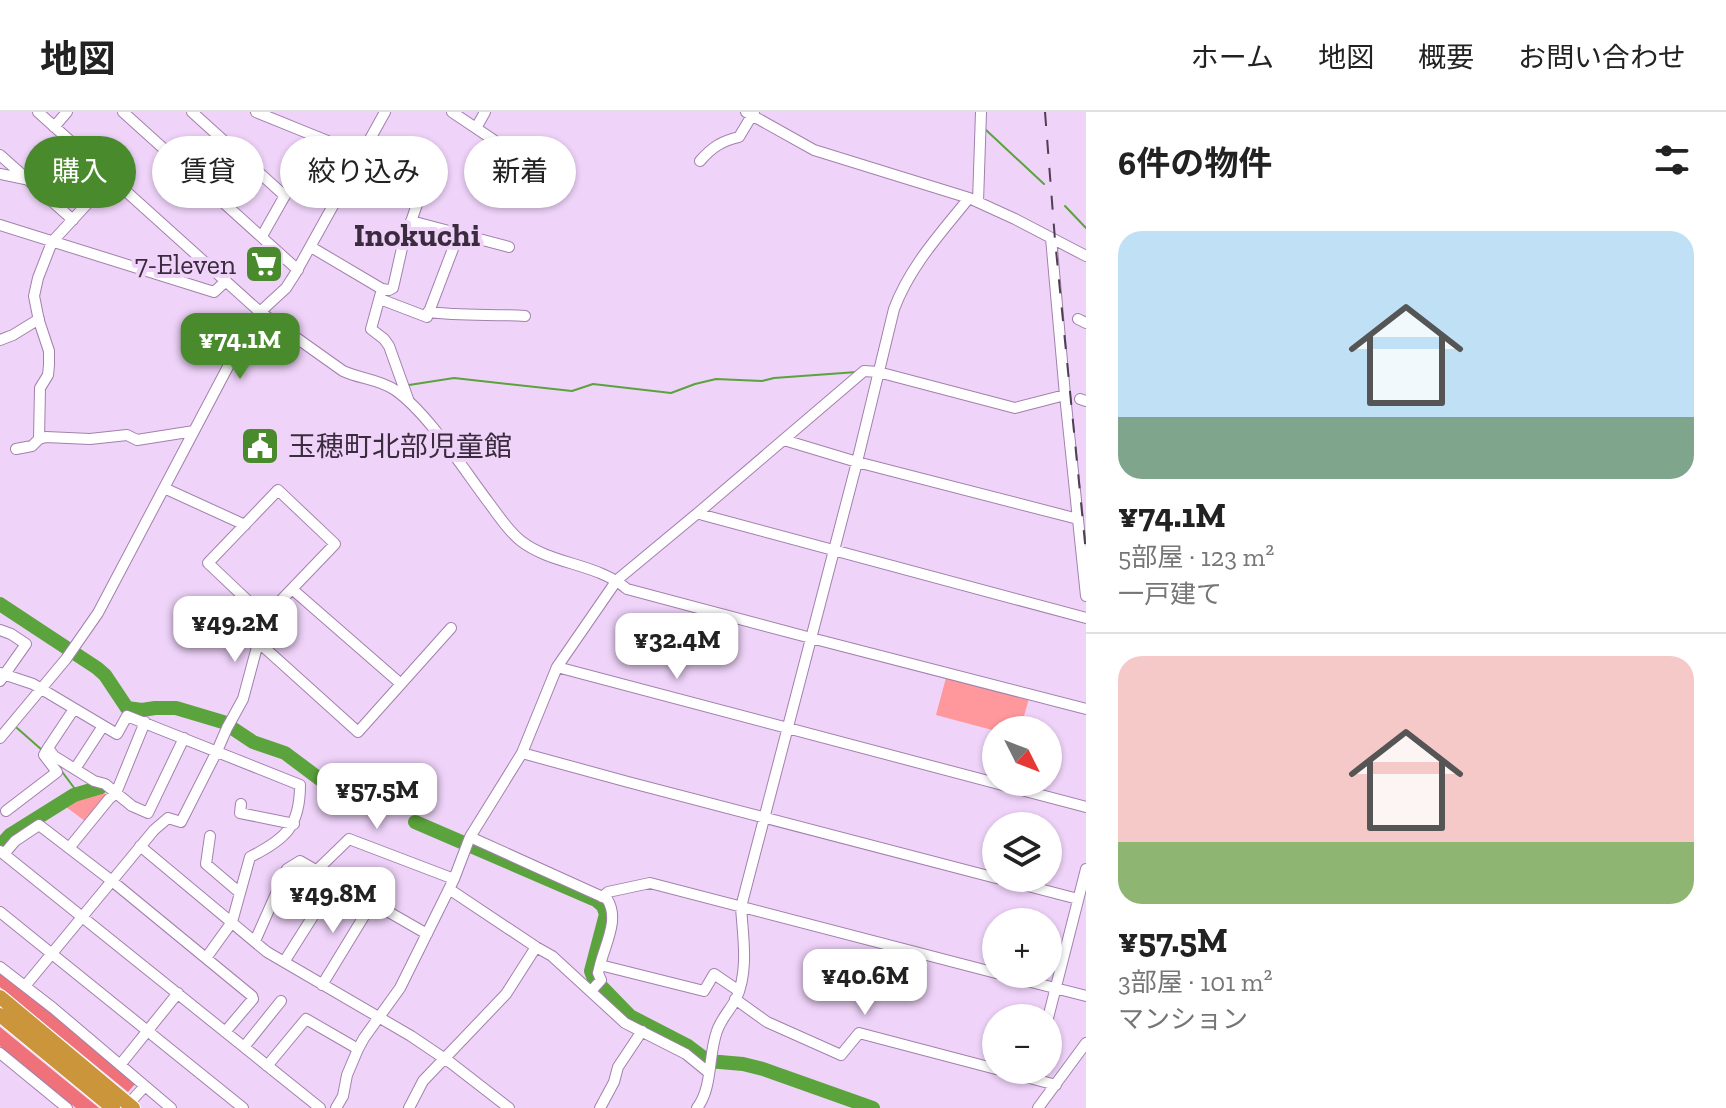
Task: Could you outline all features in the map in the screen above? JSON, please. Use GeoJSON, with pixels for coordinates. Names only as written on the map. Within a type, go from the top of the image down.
{"type":"FeatureCollection","features":[{"type":"Feature","properties":{"kind":"highway"},"geometry":{"type":"LineString","coordinates":[[0,997],[134,1103]]}},
{"type":"Feature","properties":{"kind":"highway"},"geometry":{"type":"LineString","coordinates":[[0,1015],[113,1108]]}},
{"type":"Feature","properties":{"kind":"street"},"geometry":{"type":"LineString","coordinates":[[38,112],[64,136]]}},
{"type":"Feature","properties":{"kind":"street"},"geometry":{"type":"LineString","coordinates":[[54,127],[67,112]]}},
{"type":"Feature","properties":{"kind":"street"},"geometry":{"type":"LineString","coordinates":[[192,112],[280,191]]}},
{"type":"Feature","properties":{"kind":"street"},"geometry":{"type":"LineString","coordinates":[[373,136],[385,112]]}},
{"type":"Feature","properties":{"kind":"street"},"geometry":{"type":"LineString","coordinates":[[452,112],[488,136]]}},
{"type":"Feature","properties":{"kind":"street"},"geometry":{"type":"LineString","coordinates":[[476,128],[485,112]]}},
{"type":"Feature","properties":{"kind":"street"},"geometry":{"type":"LineString","coordinates":[[713,1108],[699,1105],[717,1030],[737,995],[743,973],[741,907],[894,309],[914,268],[974,200],[981,112]]}},
{"type":"Feature","properties":{"kind":"street"},"geometry":{"type":"LineString","coordinates":[[126,113],[298,270]]}},
{"type":"Feature","properties":{"kind":"street"},"geometry":{"type":"LineString","coordinates":[[258,113],[316,136]]}},
{"type":"Feature","properties":{"kind":"street"},"geometry":{"type":"LineString","coordinates":[[700,161],[723,140],[739,137],[750,113],[814,150],[974,200],[1086,256]]}},
{"type":"Feature","properties":{"kind":"street"},"geometry":{"type":"LineString","coordinates":[[0,155],[24,176]]}},
{"type":"Feature","properties":{"kind":"street"},"geometry":{"type":"LineString","coordinates":[[0,174],[24,178]]}},
{"type":"Feature","properties":{"kind":"street"},"geometry":{"type":"LineString","coordinates":[[136,200],[260,312],[343,371],[386,384],[408,401],[440,437],[504,523],[522,542],[542,553],[617,580],[627,589],[1086,709]]}},
{"type":"Feature","properties":{"kind":"street"},"geometry":{"type":"LineString","coordinates":[[262,236],[280,205]]}},
{"type":"Feature","properties":{"kind":"street"},"geometry":{"type":"LineString","coordinates":[[60,208],[73,220]]}},
{"type":"Feature","properties":{"kind":"street"},"geometry":{"type":"LineString","coordinates":[[39,439],[40,388],[48,375],[49,351],[34,296],[52,242],[84,208]]}},
{"type":"Feature","properties":{"kind":"street"},"geometry":{"type":"LineString","coordinates":[[0,738],[66,659],[98,613],[251,323],[286,288],[333,208]]}},
{"type":"Feature","properties":{"kind":"street"},"geometry":{"type":"LineString","coordinates":[[408,401],[389,346],[371,329],[381,294],[393,288],[416,208]]}},
{"type":"Feature","properties":{"kind":"street"},"geometry":{"type":"LineString","coordinates":[[411,221],[509,247]]}},
{"type":"Feature","properties":{"kind":"street"},"geometry":{"type":"LineString","coordinates":[[0,225],[214,292],[226,281]]}},
{"type":"Feature","properties":{"kind":"street"},"geometry":{"type":"LineString","coordinates":[[311,247],[381,294],[427,317],[459,233]]}},
{"type":"Feature","properties":{"kind":"street"},"geometry":{"type":"LineString","coordinates":[[1051,238],[1086,596]]}},
{"type":"Feature","properties":{"kind":"street"},"geometry":{"type":"LineString","coordinates":[[428,312],[464,316],[475,313],[525,316]]}},
{"type":"Feature","properties":{"kind":"street"},"geometry":{"type":"LineString","coordinates":[[0,340],[39,319]]}},
{"type":"Feature","properties":{"kind":"street"},"geometry":{"type":"LineString","coordinates":[[336,1108],[358,1049],[400,988],[452,884],[469,841],[522,753],[557,667],[617,580],[864,371],[1015,408],[1065,395]]}},
{"type":"Feature","properties":{"kind":"street"},"geometry":{"type":"LineString","coordinates":[[16,449],[32,446],[46,437],[90,439],[127,435],[137,440],[194,431]]}},
{"type":"Feature","properties":{"kind":"street"},"geometry":{"type":"LineString","coordinates":[[784,440],[1078,519]]}},
{"type":"Feature","properties":{"kind":"street"},"geometry":{"type":"LineString","coordinates":[[164,488],[245,525]]}},
{"type":"Feature","properties":{"kind":"street"},"geometry":{"type":"LineString","coordinates":[[25,986],[154,830],[168,818],[181,822],[243,699],[265,617],[335,544],[278,490],[208,563],[265,617]]}},
{"type":"Feature","properties":{"kind":"street"},"geometry":{"type":"LineString","coordinates":[[699,512],[1086,618]]}},
{"type":"Feature","properties":{"kind":"street"},"geometry":{"type":"LineString","coordinates":[[292,589],[401,684]]}},
{"type":"Feature","properties":{"kind":"street"},"geometry":{"type":"LineString","coordinates":[[257,641],[358,732],[451,628]]}},
{"type":"Feature","properties":{"kind":"street"},"geometry":{"type":"LineString","coordinates":[[0,630],[26,644],[2,676],[33,684],[117,734],[127,716],[300,785],[300,807],[294,824],[273,846],[250,857],[232,922],[206,958]]}},
{"type":"Feature","properties":{"kind":"street"},"geometry":{"type":"LineString","coordinates":[[557,667],[1086,807]]}},
{"type":"Feature","properties":{"kind":"street"},"geometry":{"type":"LineString","coordinates":[[6,811],[57,772],[44,755],[74,709]]}},
{"type":"Feature","properties":{"kind":"street"},"geometry":{"type":"LineString","coordinates":[[69,848],[116,793],[145,722]]}},
{"type":"Feature","properties":{"kind":"street"},"geometry":{"type":"LineString","coordinates":[[75,769],[103,726]]}},
{"type":"Feature","properties":{"kind":"street"},"geometry":{"type":"LineString","coordinates":[[48,748],[54,756],[94,781],[105,784],[132,806],[148,813],[184,738]]}},
{"type":"Feature","properties":{"kind":"street"},"geometry":{"type":"LineString","coordinates":[[522,753],[982,874]]}},
{"type":"Feature","properties":{"kind":"street"},"geometry":{"type":"LineString","coordinates":[[241,804],[240,813],[294,824]]}},
{"type":"Feature","properties":{"kind":"street"},"geometry":{"type":"LineString","coordinates":[[225,1032],[253,999],[252,996],[112,881],[39,825],[2,852],[178,993],[225,1032],[320,1108]]}},
{"type":"Feature","properties":{"kind":"street"},"geometry":{"type":"LineString","coordinates":[[210,836],[206,864],[240,893]]}},
{"type":"Feature","properties":{"kind":"street"},"geometry":{"type":"LineString","coordinates":[[316,871],[349,839],[452,884],[552,956],[625,1023],[686,1054],[708,1072]]}},
{"type":"Feature","properties":{"kind":"street"},"geometry":{"type":"LineString","coordinates":[[469,841],[602,897],[610,904],[613,916],[598,973],[601,980],[591,991]]}},
{"type":"Feature","properties":{"kind":"street"},"geometry":{"type":"LineString","coordinates":[[140,846],[267,952],[411,1036],[509,1108]]}},
{"type":"Feature","properties":{"kind":"street"},"geometry":{"type":"LineString","coordinates":[[255,941],[287,869],[300,861],[427,934]]}},
{"type":"Feature","properties":{"kind":"street"},"geometry":{"type":"LineString","coordinates":[[1062,961],[1086,869]]}},
{"type":"Feature","properties":{"kind":"street"},"geometry":{"type":"LineString","coordinates":[[602,897],[608,892],[650,883],[982,970]]}},
{"type":"Feature","properties":{"kind":"street"},"geometry":{"type":"LineString","coordinates":[[1051,892],[1078,899]]}},
{"type":"Feature","properties":{"kind":"street"},"geometry":{"type":"LineString","coordinates":[[322,985],[372,903]]}},
{"type":"Feature","properties":{"kind":"street"},"geometry":{"type":"LineString","coordinates":[[284,962],[320,905]]}},
{"type":"Feature","properties":{"kind":"street"},"geometry":{"type":"LineString","coordinates":[[0,912],[243,1108]]}},
{"type":"Feature","properties":{"kind":"street"},"geometry":{"type":"LineString","coordinates":[[409,1108],[423,1081],[506,994],[536,947]]}},
{"type":"Feature","properties":{"kind":"street"},"geometry":{"type":"LineString","coordinates":[[600,965],[704,991],[714,974],[767,1022],[841,1055],[859,1033],[982,1065]]}},
{"type":"Feature","properties":{"kind":"street"},"geometry":{"type":"LineString","coordinates":[[0,967],[171,1108]]}},
{"type":"Feature","properties":{"kind":"street"},"geometry":{"type":"LineString","coordinates":[[1051,1004],[1055,988],[1086,996]]}},
{"type":"Feature","properties":{"kind":"street"},"geometry":{"type":"LineString","coordinates":[[120,1065],[178,993]]}},
{"type":"Feature","properties":{"kind":"street"},"geometry":{"type":"LineString","coordinates":[[244,1047],[281,1001]]}},
{"type":"Feature","properties":{"kind":"street"},"geometry":{"type":"LineString","coordinates":[[267,1066],[306,1019],[358,1049]]}},
{"type":"Feature","properties":{"kind":"street"},"geometry":{"type":"LineString","coordinates":[[600,1108],[618,1067],[642,1031]]}},
{"type":"Feature","properties":{"kind":"street"},"geometry":{"type":"LineString","coordinates":[[1038,1108],[1086,1043]]}},
{"type":"Feature","properties":{"kind":"street"},"geometry":{"type":"LineString","coordinates":[[0,1053],[67,1108]]}},
{"type":"Feature","properties":{"kind":"street"},"geometry":{"type":"LineString","coordinates":[[134,1103],[145,1086]]}},
{"type":"Feature","properties":{"kind":"shaded area"},"geometry":{"type":"Polygon","coordinates":[[[947,674],[1030,695],[1024,716],[982,716],[982,727],[936,715],[947,674]]]}},
{"type":"Feature","properties":{"kind":"shaded area"},"geometry":{"type":"Polygon","coordinates":[[[100,789],[106,795],[85,821],[62,804],[75,796],[100,789]]]}},
{"type":"Feature","properties":{"kind":"shaded area"},"geometry":{"type":"Polygon","coordinates":[[[0,973],[135,1084],[128,1092],[0,987],[0,973]]]}},
{"type":"Feature","properties":{"kind":"shaded area"},"geometry":{"type":"Polygon","coordinates":[[[0,1027],[99,1108],[76,1108],[0,1046],[0,1027]]]}},
{"type":"Feature","properties":{"kind":"waterway"},"geometry":{"type":"LineString","coordinates":[[986,130],[1044,184]]}},
{"type":"Feature","properties":{"kind":"waterway"},"geometry":{"type":"LineString","coordinates":[[1065,206],[1086,228]]}},
{"type":"Feature","properties":{"kind":"waterway"},"geometry":{"type":"LineString","coordinates":[[409,385],[454,378],[572,391],[593,384],[671,393],[716,379],[762,381],[857,372]]}},
{"type":"Feature","properties":{"kind":"waterway"},"geometry":{"type":"LineString","coordinates":[[0,604],[97,668],[127,708],[176,708],[223,722],[253,742],[285,753],[329,786],[336,796],[359,808]]}},
{"type":"Feature","properties":{"kind":"waterway"},"geometry":{"type":"LineString","coordinates":[[17,728],[42,750]]}},
{"type":"Feature","properties":{"kind":"waterway"},"geometry":{"type":"LineString","coordinates":[[60,769],[78,793]]}},
{"type":"Feature","properties":{"kind":"waterway"},"geometry":{"type":"LineString","coordinates":[[0,846],[10,835],[74,795],[101,787]]}},
{"type":"Feature","properties":{"kind":"waterway"},"geometry":{"type":"LineString","coordinates":[[415,822],[596,900],[603,906],[606,914],[591,971],[594,979],[630,1016],[688,1046],[708,1061],[763,1069],[873,1108]]}},
{"type":"Feature","properties":{"kind":"railway"},"geometry":{"type":"LineString","coordinates":[[1045,112],[1086,553]]}},
{"type":"Feature","properties":{"kind":"place","name":"7-Eleven"},"geometry":{"type":"Point","coordinates":[264,264]}},
{"type":"Feature","properties":{"kind":"place","name":"玉穂町北部児童館"},"geometry":{"type":"Point","coordinates":[260,446]}},
{"type":"Feature","properties":{"kind":"district","name":"Inokuchi"},"geometry":{"type":"Point","coordinates":[417,235]}}]}
